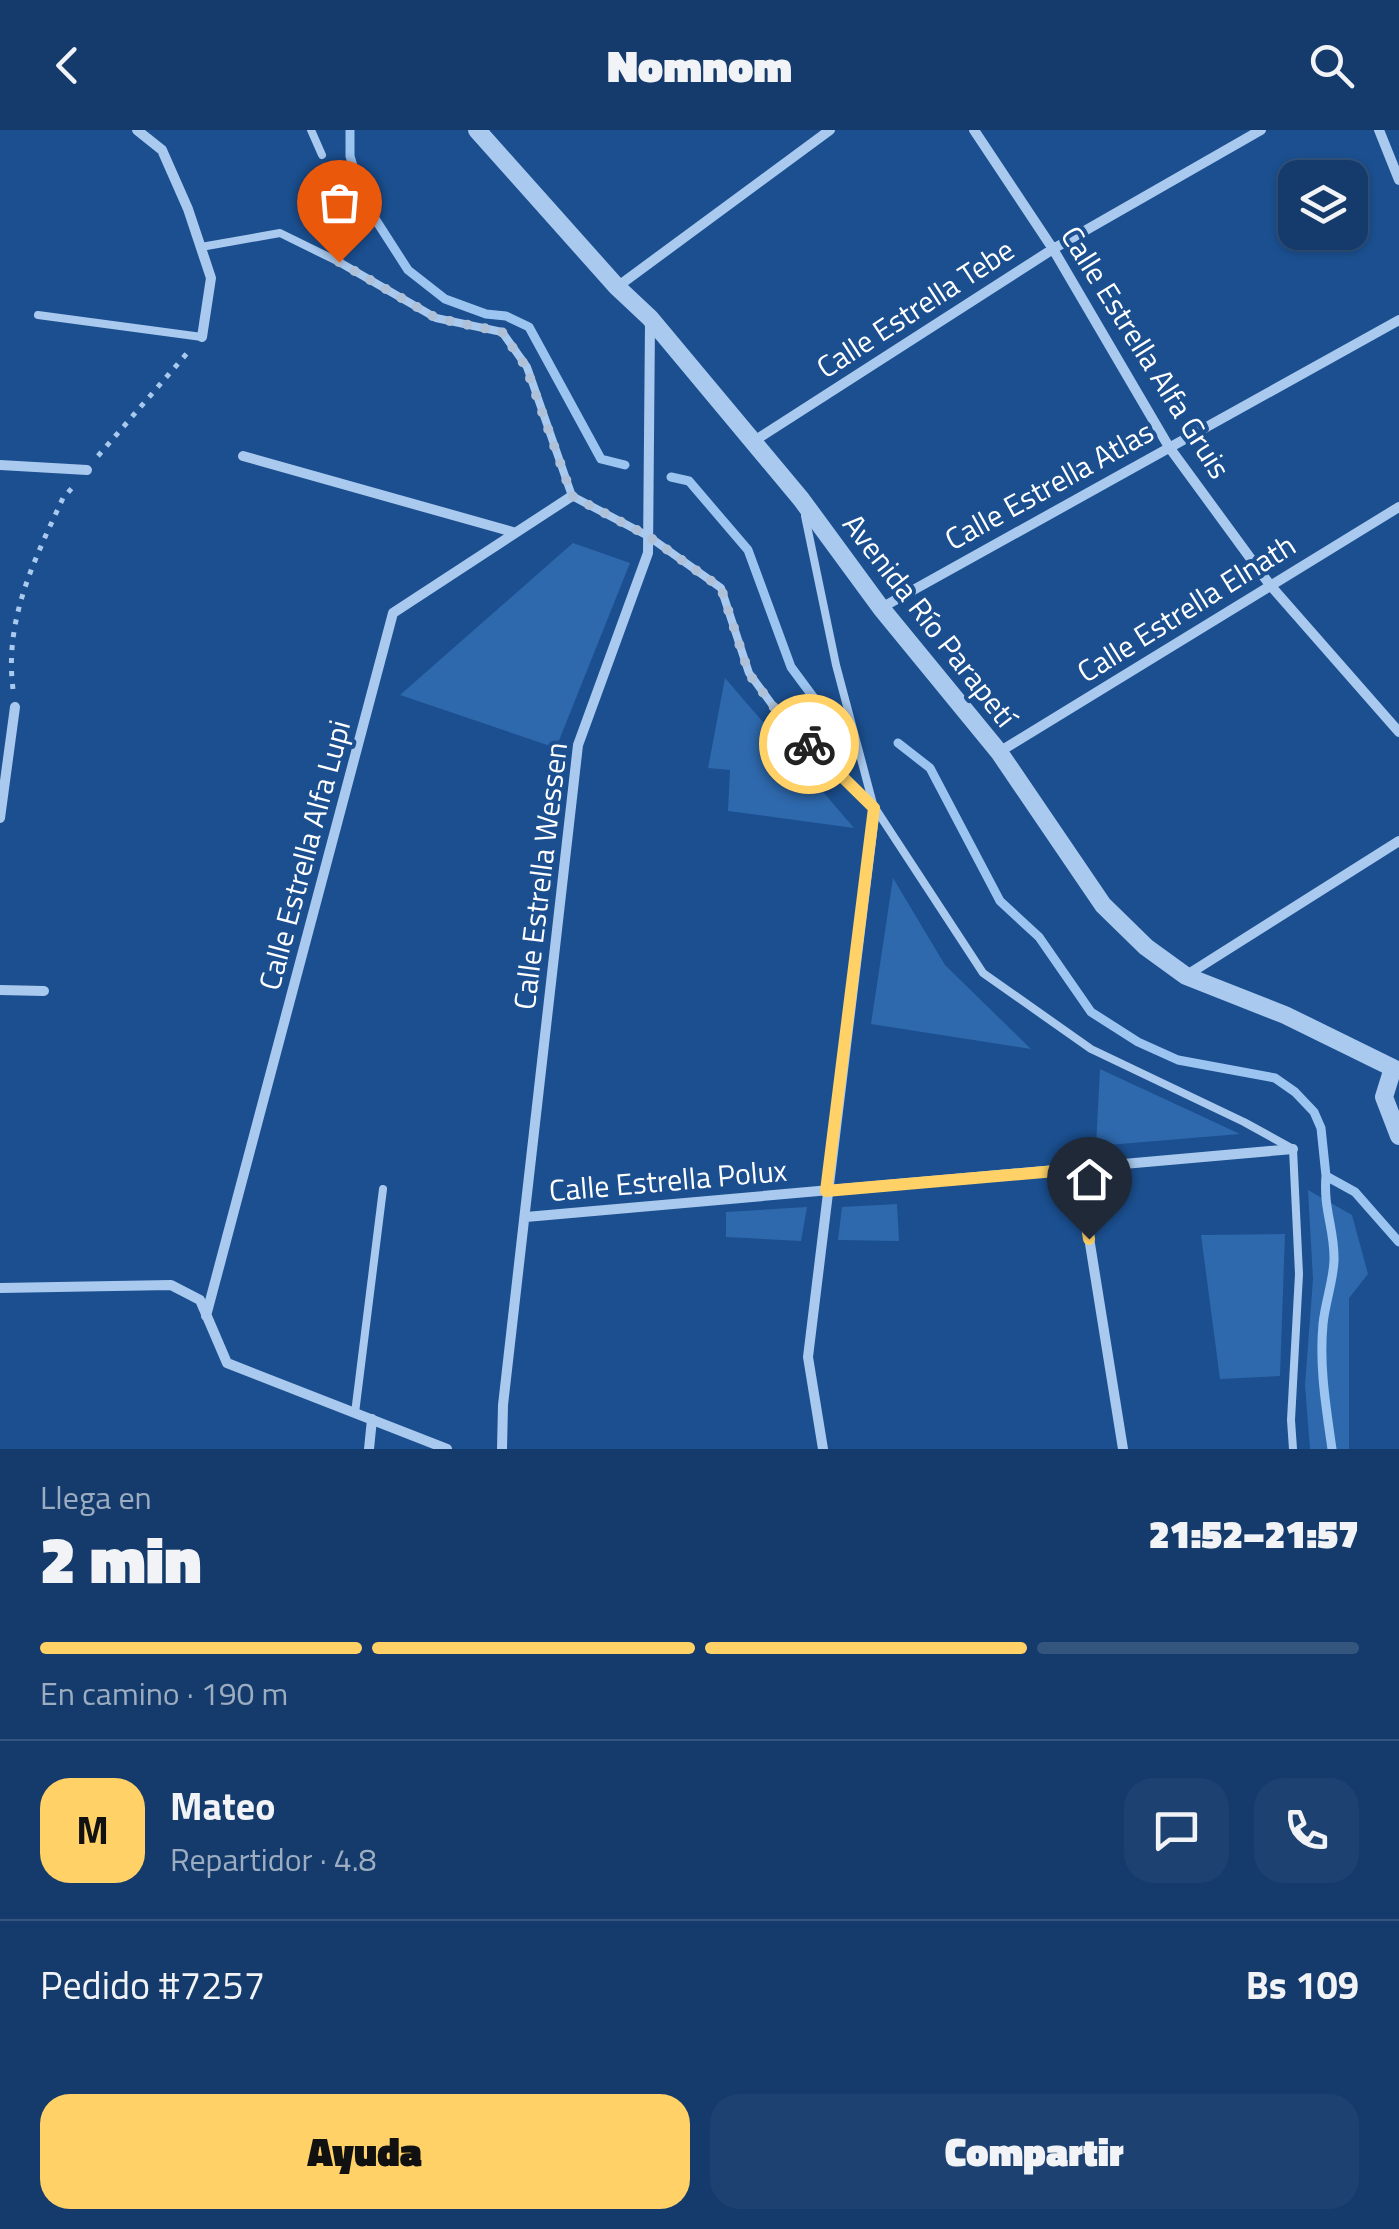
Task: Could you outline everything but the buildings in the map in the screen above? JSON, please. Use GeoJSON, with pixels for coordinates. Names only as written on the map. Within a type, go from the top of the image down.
{"type":"FeatureCollection","features":[{"type":"Feature","properties":{"kind":"street"},"geometry":{"type":"LineString","coordinates":[[137,130],[162,150],[211,278],[202,337]]}},
{"type":"Feature","properties":{"kind":"street","name":"Avenida Río Parapetí"},"geometry":{"type":"LineString","coordinates":[[477,130],[650,318],[801,499],[881,608],[999,752],[1103,905],[1146,947],[1186,976],[1286,1015],[1396,1070]]}},
{"type":"Feature","properties":{"kind":"street"},"geometry":{"type":"LineString","coordinates":[[618,287],[830,130]]}},
{"type":"Feature","properties":{"kind":"street","name":"Calle Estrella Alfa Gruis"},"geometry":{"type":"LineString","coordinates":[[974,130],[1053,249],[1169,447],[1270,586],[1399,732]]}},
{"type":"Feature","properties":{"kind":"street","name":"Calle Estrella Tebe"},"geometry":{"type":"LineString","coordinates":[[754,441],[1053,249],[1261,130]]}},
{"type":"Feature","properties":{"kind":"street"},"geometry":{"type":"LineString","coordinates":[[1379,130],[1399,180]]}},
{"type":"Feature","properties":{"kind":"street","name":"Calle Estrella Wessen"},"geometry":{"type":"LineString","coordinates":[[502,1449],[503,1405],[578,745],[648,553],[650,318]]}},
{"type":"Feature","properties":{"kind":"street","name":"Calle Estrella Atlas"},"geometry":{"type":"LineString","coordinates":[[881,608],[1399,320]]}},
{"type":"Feature","properties":{"kind":"street"},"geometry":{"type":"LineString","coordinates":[[244,456],[513,532]]}},
{"type":"Feature","properties":{"kind":"street"},"geometry":{"type":"LineString","coordinates":[[0,465],[86,470]]}},
{"type":"Feature","properties":{"kind":"street","name":"Calle Estrella Alfa Lupi"},"geometry":{"type":"LineString","coordinates":[[206,1316],[393,613],[572,496]]}},
{"type":"Feature","properties":{"kind":"street","name":"Calle Estrella Elnath"},"geometry":{"type":"LineString","coordinates":[[999,752],[1399,507]]}},
{"type":"Feature","properties":{"kind":"street"},"geometry":{"type":"LineString","coordinates":[[0,818],[15,707]]}},
{"type":"Feature","properties":{"kind":"street"},"geometry":{"type":"LineString","coordinates":[[823,1449],[808,1357],[874,808]]}},
{"type":"Feature","properties":{"kind":"street"},"geometry":{"type":"LineString","coordinates":[[1186,976],[1399,841]]}},
{"type":"Feature","properties":{"kind":"street"},"geometry":{"type":"LineString","coordinates":[[0,990],[44,991]]}},
{"type":"Feature","properties":{"kind":"street"},"geometry":{"type":"LineString","coordinates":[[1396,1070],[1384,1097],[1399,1136]]}},
{"type":"Feature","properties":{"kind":"street","name":"Calle Estrella Polux"},"geometry":{"type":"LineString","coordinates":[[526,1217],[1293,1150]]}},
{"type":"Feature","properties":{"kind":"street"},"geometry":{"type":"LineString","coordinates":[[1078,1169],[1123,1449]]}},
{"type":"Feature","properties":{"kind":"street"},"geometry":{"type":"LineString","coordinates":[[0,1288],[171,1285],[200,1300],[226,1363],[447,1449]]}},
{"type":"Feature","properties":{"kind":"street"},"geometry":{"type":"LineString","coordinates":[[369,1449],[372,1419]]}},
{"type":"Feature","properties":{"kind":"lane"},"geometry":{"type":"LineString","coordinates":[[311,130],[322,154]]}},
{"type":"Feature","properties":{"kind":"lane"},"geometry":{"type":"LineString","coordinates":[[201,247],[280,233],[436,318],[502,332],[526,367],[572,496],[648,536],[721,588],[749,674],[779,714],[874,808],[983,973],[1091,1048],[1293,1150],[1299,1274],[1293,1449]]}},
{"type":"Feature","properties":{"kind":"lane"},"geometry":{"type":"LineString","coordinates":[[38,315],[202,337]]}},
{"type":"Feature","properties":{"kind":"lane"},"geometry":{"type":"LineString","coordinates":[[801,499],[836,665],[874,808]]}},
{"type":"Feature","properties":{"kind":"lane"},"geometry":{"type":"LineString","coordinates":[[355,1413],[383,1189]]}},
{"type":"Feature","properties":{"kind":"path"},"geometry":{"type":"LineString","coordinates":[[15,707],[10,666],[24,584],[63,498],[202,337]]}},
{"type":"Feature","properties":{"kind":"shaded area"},"geometry":{"type":"Polygon","coordinates":[[[573,543],[630,563],[556,748],[400,695],[573,543]]]}},
{"type":"Feature","properties":{"kind":"shaded area"},"geometry":{"type":"Polygon","coordinates":[[[725,678],[854,828],[728,811],[730,770],[708,768],[725,678]]]}},
{"type":"Feature","properties":{"kind":"shaded area"},"geometry":{"type":"Polygon","coordinates":[[[893,878],[945,965],[1031,1049],[871,1024],[893,878]]]}},
{"type":"Feature","properties":{"kind":"shaded area"},"geometry":{"type":"Polygon","coordinates":[[[1100,1069],[1240,1134],[1096,1146],[1100,1069]]]}},
{"type":"Feature","properties":{"kind":"shaded area"},"geometry":{"type":"Polygon","coordinates":[[[1308,1190],[1352,1215],[1368,1274],[1349,1298],[1349,1449],[1310,1449],[1305,1385],[1313,1279],[1308,1190]]]}},
{"type":"Feature","properties":{"kind":"shaded area"},"geometry":{"type":"Polygon","coordinates":[[[897,1204],[899,1241],[838,1240],[842,1207],[897,1204]]]}},
{"type":"Feature","properties":{"kind":"shaded area"},"geometry":{"type":"Polygon","coordinates":[[[807,1207],[801,1241],[726,1237],[726,1212],[807,1207]]]}},
{"type":"Feature","properties":{"kind":"shaded area"},"geometry":{"type":"Polygon","coordinates":[[[1285,1234],[1280,1376],[1220,1379],[1201,1235],[1285,1234]]]}},
{"type":"Feature","properties":{"kind":"waterway"},"geometry":{"type":"LineString","coordinates":[[350,130],[350,156],[363,200],[408,270],[445,299],[486,314],[506,316],[529,327],[601,459],[625,465]]}},
{"type":"Feature","properties":{"kind":"waterway"},"geometry":{"type":"LineString","coordinates":[[671,477],[689,481],[748,550],[791,667],[825,713]]}},
{"type":"Feature","properties":{"kind":"waterway"},"geometry":{"type":"LineString","coordinates":[[898,743],[930,768],[1000,901],[1039,937],[1091,1012],[1138,1042],[1178,1060],[1275,1078],[1295,1092],[1314,1112],[1321,1128],[1326,1176],[1355,1192],[1399,1242]]}},
{"type":"Feature","properties":{"kind":"waterway"},"geometry":{"type":"LineString","coordinates":[[1326,1176],[1334,1261],[1322,1355],[1332,1449]]}},
{"type":"Feature","properties":{"kind":"way so far"},"geometry":{"type":"LineString","coordinates":[[339,262],[436,318],[502,332],[526,367],[572,496],[648,536],[721,588],[749,674],[779,714],[809,744]]}},
{"type":"Feature","properties":{"kind":"route"},"geometry":{"type":"LineString","coordinates":[[809,744],[874,808],[826,1191],[1078,1169],[1089,1239]]}}]}
